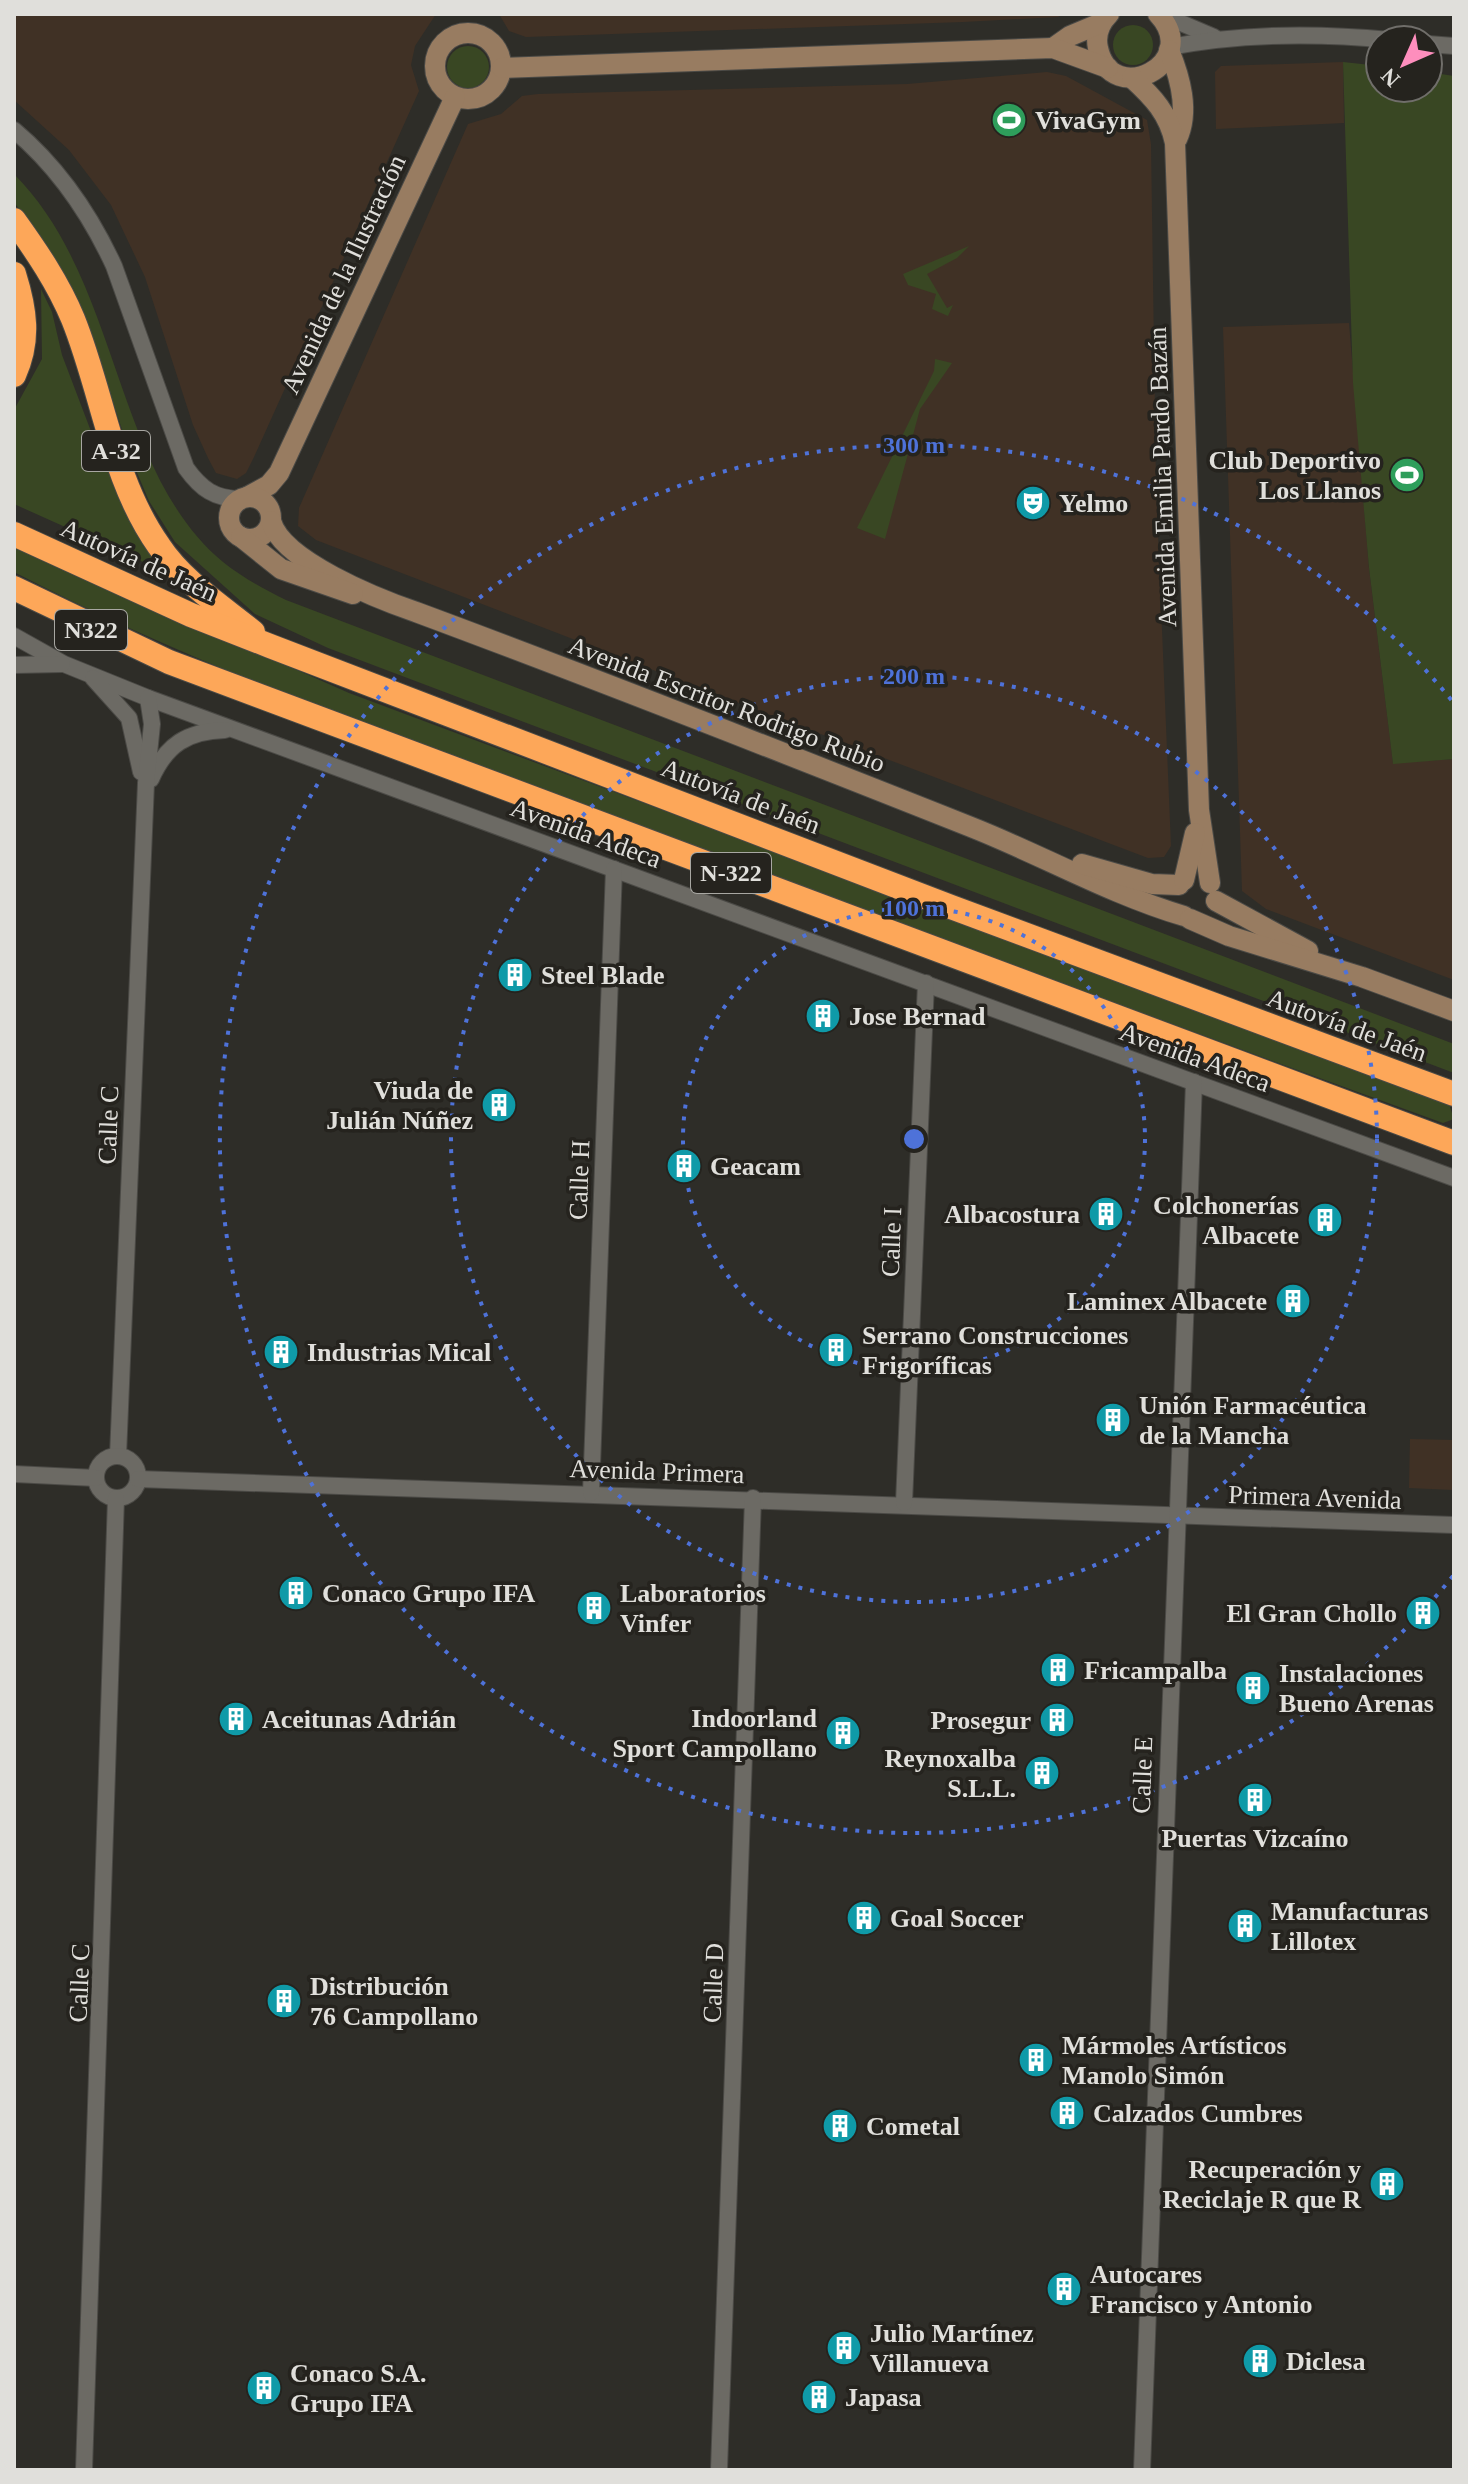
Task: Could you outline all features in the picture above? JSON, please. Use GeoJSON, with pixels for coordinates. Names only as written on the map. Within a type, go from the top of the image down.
{"type":"FeatureCollection","features":[{"type":"Feature","properties":{"kind":"highway","name":"A-32"},"geometry":{"type":"LineString","coordinates":[[14,220],[57,283],[73,319],[132,497],[159,547],[193,583],[270,646]]}},
{"type":"Feature","properties":{"kind":"highway"},"geometry":{"type":"LineString","coordinates":[[14,274],[26,322],[24,350],[14,375]]}},
{"type":"Feature","properties":{"kind":"highway","name":"Autovía de Jaén"},"geometry":{"type":"LineString","coordinates":[[14,534],[191,615],[270,646],[951,907],[1454,1094]]}},
{"type":"Feature","properties":{"kind":"highway","name":"N-322"},"geometry":{"type":"LineString","coordinates":[[14,588],[169,662],[1454,1143]]}},
{"type":"Feature","properties":{"kind":"highway","name":"N322"},"geometry":{"type":"LineString","coordinates":[[14,595],[169,662]]}},
{"type":"Feature","properties":{"kind":"street"},"geometry":{"type":"LineString","coordinates":[[1159,14],[1194,21],[1216,37]]}},
{"type":"Feature","properties":{"kind":"street","name":"Avenida Emilia Pardo Bazán"},"geometry":{"type":"LineString","coordinates":[[1159,14],[1168,29],[1169,48],[1181,82],[1181,129],[1175,143]]}},
{"type":"Feature","properties":{"kind":"street"},"geometry":{"type":"LineString","coordinates":[[1053,48],[1101,18]]}},
{"type":"Feature","properties":{"kind":"street"},"geometry":{"type":"LineString","coordinates":[[1101,18],[1097,42],[1108,68]]}},
{"type":"Feature","properties":{"kind":"street"},"geometry":{"type":"LineString","coordinates":[[469,23],[496,48],[502,68],[490,92],[473,100],[455,97],[444,89],[435,65],[443,44],[469,23]]}},
{"type":"Feature","properties":{"kind":"street"},"geometry":{"type":"LineString","coordinates":[[502,68],[1053,48],[1132,78],[1159,67],[1169,48],[1216,37],[1332,34],[1364,37]]}},
{"type":"Feature","properties":{"kind":"street","name":"Avenida Emilia Pardo Bazán"},"geometry":{"type":"LineString","coordinates":[[1132,78],[1154,97],[1167,117],[1175,143],[1199,810],[1213,892]]}},
{"type":"Feature","properties":{"kind":"street","name":"Avenida de la Ilustración"},"geometry":{"type":"LineString","coordinates":[[244,498],[269,485],[279,473],[455,97]]}},
{"type":"Feature","properties":{"kind":"street"},"geometry":{"type":"LineString","coordinates":[[14,130],[54,169],[99,235],[114,266],[186,468],[197,484],[213,496],[244,498],[259,499],[271,518],[259,538],[241,537],[231,527],[229,517],[244,498]]}},
{"type":"Feature","properties":{"kind":"street","name":"Avenida de la Ilustración"},"geometry":{"type":"LineString","coordinates":[[271,518],[279,473]]}},
{"type":"Feature","properties":{"kind":"street","name":"Avenida Escritor Rodrigo Rubio"},"geometry":{"type":"LineString","coordinates":[[271,518],[275,535],[295,552],[407,609],[1028,849],[1139,901],[1187,917],[1229,936],[1362,977],[1454,1011]]}},
{"type":"Feature","properties":{"kind":"street","name":"Avenida Escritor Rodrigo Rubio"},"geometry":{"type":"LineString","coordinates":[[241,537],[281,569],[339,591],[407,609]]}},
{"type":"Feature","properties":{"kind":"street","name":"Avenida Adeca"},"geometry":{"type":"LineString","coordinates":[[14,636],[64,664],[148,698],[1454,1178]]}},
{"type":"Feature","properties":{"kind":"street","name":"Avenida Adeca"},"geometry":{"type":"LineString","coordinates":[[14,665],[64,664]]}},
{"type":"Feature","properties":{"kind":"street","name":"Calle C"},"geometry":{"type":"LineString","coordinates":[[86,672],[121,706],[133,729],[145,796]]}},
{"type":"Feature","properties":{"kind":"street"},"geometry":{"type":"LineString","coordinates":[[133,729],[141,703],[148,698]]}},
{"type":"Feature","properties":{"kind":"street","name":"Calle C"},"geometry":{"type":"LineString","coordinates":[[118,1456],[145,796],[152,724],[148,698]]}},
{"type":"Feature","properties":{"kind":"street","name":"Calle C"},"geometry":{"type":"LineString","coordinates":[[145,796],[158,762],[178,741],[195,733],[234,730]]}},
{"type":"Feature","properties":{"kind":"street","name":"Avenida Emilia Pardo Bazán"},"geometry":{"type":"LineString","coordinates":[[1182,882],[1199,810]]}},
{"type":"Feature","properties":{"kind":"street","name":"Avenida Escritor Rodrigo Rubio"},"geometry":{"type":"LineString","coordinates":[[1028,849],[1152,884],[1182,882]]}},
{"type":"Feature","properties":{"kind":"street","name":"Calle H"},"geometry":{"type":"LineString","coordinates":[[591,1493],[614,869]]}},
{"type":"Feature","properties":{"kind":"street"},"geometry":{"type":"LineString","coordinates":[[1198,877],[1213,892],[1210,914],[1187,917],[1175,905],[1182,882],[1198,877]]}},
{"type":"Feature","properties":{"kind":"street","name":"Avenida Escritor Rodrigo Rubio"},"geometry":{"type":"LineString","coordinates":[[1213,892],[1239,916],[1362,977]]}},
{"type":"Feature","properties":{"kind":"street","name":"Calle I"},"geometry":{"type":"LineString","coordinates":[[904,1503],[926,983]]}},
{"type":"Feature","properties":{"kind":"street","name":"Calle E"},"geometry":{"type":"LineString","coordinates":[[1142,2470],[1175,1517],[1194,1082]]}},
{"type":"Feature","properties":{"kind":"street"},"geometry":{"type":"LineString","coordinates":[[118,1456],[130,1461],[138,1479],[131,1493],[116,1498],[102,1492],[96,1478],[100,1465],[118,1456]]}},
{"type":"Feature","properties":{"kind":"street"},"geometry":{"type":"LineString","coordinates":[[14,1472],[96,1478]]}},
{"type":"Feature","properties":{"kind":"street","name":"Avenida Primera"},"geometry":{"type":"LineString","coordinates":[[138,1479],[904,1503],[1175,1517]]}},
{"type":"Feature","properties":{"kind":"street","name":"Calle C"},"geometry":{"type":"LineString","coordinates":[[84,2470],[95,2232],[116,1498]]}},
{"type":"Feature","properties":{"kind":"street","name":"Calle D"},"geometry":{"type":"LineString","coordinates":[[719,2470],[753,1498]]}},
{"type":"Feature","properties":{"kind":"street","name":"Primera Avenida"},"geometry":{"type":"LineString","coordinates":[[1175,1517],[1454,1525]]}},
{"type":"Feature","properties":{"kind":"shaded area"},"geometry":{"type":"Polygon","coordinates":[[[14,14],[436,14],[415,46],[411,65],[419,91],[254,457],[246,473],[237,479],[216,473],[208,458],[193,425],[145,277],[111,205],[69,150],[14,100],[14,14]]]}},
{"type":"Feature","properties":{"kind":"shaded area"},"geometry":{"type":"Polygon","coordinates":[[[499,14],[1063,14],[1058,17],[963,22],[526,37],[509,31],[499,14]]]}},
{"type":"Feature","properties":{"kind":"shaded area"},"geometry":{"type":"Polygon","coordinates":[[[1343,62],[1344,123],[1216,129],[1215,72],[1221,66],[1343,62]]]}},
{"type":"Feature","properties":{"kind":"shaded area"},"geometry":{"type":"Polygon","coordinates":[[[1047,72],[1066,76],[1147,120],[1151,144],[1156,485],[1171,846],[1164,857],[1148,858],[723,697],[316,540],[298,526],[299,508],[468,124],[501,114],[522,96],[538,94],[907,84],[1047,72]]]}},
{"type":"Feature","properties":{"kind":"shaded area"},"geometry":{"type":"Polygon","coordinates":[[[1349,323],[1369,568],[1393,763],[1454,759],[1454,980],[1266,909],[1242,891],[1223,327],[1349,323]]]}},
{"type":"Feature","properties":{"kind":"shaded area"},"geometry":{"type":"Polygon","coordinates":[[[1410,1439],[1454,1440],[1454,1490],[1409,1488],[1410,1439]]]}},
{"type":"Feature","properties":{"kind":"green space"},"geometry":{"type":"Polygon","coordinates":[[[1133,25],[1147,31],[1153,45],[1147,59],[1133,65],[1119,59],[1113,45],[1119,31],[1133,25]]]}},
{"type":"Feature","properties":{"kind":"green space"},"geometry":{"type":"Polygon","coordinates":[[[468,46],[483,52],[489,67],[483,82],[468,88],[453,82],[447,67],[453,52],[468,46]]]}},
{"type":"Feature","properties":{"kind":"green space"},"geometry":{"type":"Polygon","coordinates":[[[1343,62],[1364,64],[1364,104],[1444,104],[1444,74],[1454,76],[1454,759],[1393,764],[1369,568],[1353,383],[1343,62]]]}},
{"type":"Feature","properties":{"kind":"green space"},"geometry":{"type":"Polygon","coordinates":[[[14,174],[49,218],[76,267],[159,478],[187,524],[223,562],[246,578],[286,600],[1454,1044],[1454,1073],[328,648],[255,614],[175,542],[149,501],[133,463],[84,314],[56,260],[14,202],[14,174]]]}},
{"type":"Feature","properties":{"kind":"green space"},"geometry":{"type":"Polygon","coordinates":[[[969,246],[957,258],[927,274],[947,308],[953,305],[948,316],[932,309],[936,294],[908,285],[903,274],[969,246]]]}},
{"type":"Feature","properties":{"kind":"green space"},"geometry":{"type":"Polygon","coordinates":[[[41,289],[52,312],[62,355],[100,455],[120,497],[172,575],[14,504],[14,410],[42,359],[41,289]]]}},
{"type":"Feature","properties":{"kind":"green space"},"geometry":{"type":"Polygon","coordinates":[[[935,359],[952,363],[920,409],[885,539],[857,528],[934,371],[935,359]]]}},
{"type":"Feature","properties":{"kind":"green space"},"geometry":{"type":"Polygon","coordinates":[[[14,545],[349,693],[1449,1104],[1454,1119],[1443,1123],[327,711],[168,646],[14,572],[14,545]]]}},
{"type":"Feature","properties":{"kind":"place","name":"VivaGym"},"geometry":{"type":"Point","coordinates":[1009,120]}},
{"type":"Feature","properties":{"kind":"place","name":"Club Deportivo Los Llanos"},"geometry":{"type":"Point","coordinates":[1407,475]}},
{"type":"Feature","properties":{"kind":"place","name":"Yelmo"},"geometry":{"type":"Point","coordinates":[1033,503]}},
{"type":"Feature","properties":{"kind":"place","name":"Steel Blade"},"geometry":{"type":"Point","coordinates":[515,975]}},
{"type":"Feature","properties":{"kind":"place","name":"Jose Bernad"},"geometry":{"type":"Point","coordinates":[823,1016]}},
{"type":"Feature","properties":{"kind":"place","name":"Viuda de Julián Núñez"},"geometry":{"type":"Point","coordinates":[499,1105]}},
{"type":"Feature","properties":{"kind":"place","name":"Geacam"},"geometry":{"type":"Point","coordinates":[684,1166]}},
{"type":"Feature","properties":{"kind":"place","name":"Albacostura"},"geometry":{"type":"Point","coordinates":[1106,1214]}},
{"type":"Feature","properties":{"kind":"place","name":"Colchonerías Albacete"},"geometry":{"type":"Point","coordinates":[1325,1220]}},
{"type":"Feature","properties":{"kind":"place","name":"Laminex Albacete"},"geometry":{"type":"Point","coordinates":[1293,1301]}},
{"type":"Feature","properties":{"kind":"place","name":"Serrano Construcciones Frigoríficas"},"geometry":{"type":"Point","coordinates":[836,1350]}},
{"type":"Feature","properties":{"kind":"place","name":"Industrias Mical"},"geometry":{"type":"Point","coordinates":[281,1352]}},
{"type":"Feature","properties":{"kind":"place","name":"Unión Farmacéutica de la Mancha"},"geometry":{"type":"Point","coordinates":[1113,1420]}},
{"type":"Feature","properties":{"kind":"place","name":"Conaco Grupo IFA"},"geometry":{"type":"Point","coordinates":[296,1593]}},
{"type":"Feature","properties":{"kind":"place","name":"Laboratorios Vinfer"},"geometry":{"type":"Point","coordinates":[594,1608]}},
{"type":"Feature","properties":{"kind":"place","name":"El Gran Chollo"},"geometry":{"type":"Point","coordinates":[1423,1613]}},
{"type":"Feature","properties":{"kind":"place","name":"Fricampalba"},"geometry":{"type":"Point","coordinates":[1058,1670]}},
{"type":"Feature","properties":{"kind":"place","name":"Instalaciones Bueno Arenas"},"geometry":{"type":"Point","coordinates":[1253,1688]}},
{"type":"Feature","properties":{"kind":"place","name":"Aceitunas Adrián"},"geometry":{"type":"Point","coordinates":[236,1719]}},
{"type":"Feature","properties":{"kind":"place","name":"Prosegur"},"geometry":{"type":"Point","coordinates":[1057,1720]}},
{"type":"Feature","properties":{"kind":"place","name":"Indoorland Sport Campollano"},"geometry":{"type":"Point","coordinates":[843,1733]}},
{"type":"Feature","properties":{"kind":"place","name":"Reynoxalba S.L.L."},"geometry":{"type":"Point","coordinates":[1042,1773]}},
{"type":"Feature","properties":{"kind":"place","name":"Puertas Vizcaíno"},"geometry":{"type":"Point","coordinates":[1255,1800]}},
{"type":"Feature","properties":{"kind":"place","name":"Goal Soccer"},"geometry":{"type":"Point","coordinates":[864,1918]}},
{"type":"Feature","properties":{"kind":"place","name":"Manufacturas Lillotex"},"geometry":{"type":"Point","coordinates":[1245,1926]}},
{"type":"Feature","properties":{"kind":"place","name":"Distribución 76 Campollano"},"geometry":{"type":"Point","coordinates":[284,2001]}},
{"type":"Feature","properties":{"kind":"place","name":"Mármoles Artísticos Manolo Simón"},"geometry":{"type":"Point","coordinates":[1036,2060]}},
{"type":"Feature","properties":{"kind":"place","name":"Calzados Cumbres"},"geometry":{"type":"Point","coordinates":[1067,2113]}},
{"type":"Feature","properties":{"kind":"place","name":"Cometal"},"geometry":{"type":"Point","coordinates":[840,2126]}},
{"type":"Feature","properties":{"kind":"place","name":"Recuperación y Reciclaje R que R"},"geometry":{"type":"Point","coordinates":[1387,2184]}},
{"type":"Feature","properties":{"kind":"place","name":"Autocares Francisco y Antonio"},"geometry":{"type":"Point","coordinates":[1064,2289]}},
{"type":"Feature","properties":{"kind":"place","name":"Julio Martínez Villanueva"},"geometry":{"type":"Point","coordinates":[844,2348]}},
{"type":"Feature","properties":{"kind":"place","name":"Diclesa"},"geometry":{"type":"Point","coordinates":[1260,2361]}},
{"type":"Feature","properties":{"kind":"place","name":"Conaco S.A. Grupo IFA"},"geometry":{"type":"Point","coordinates":[264,2388]}},
{"type":"Feature","properties":{"kind":"place","name":"Japasa"},"geometry":{"type":"Point","coordinates":[819,2397]}}]}
